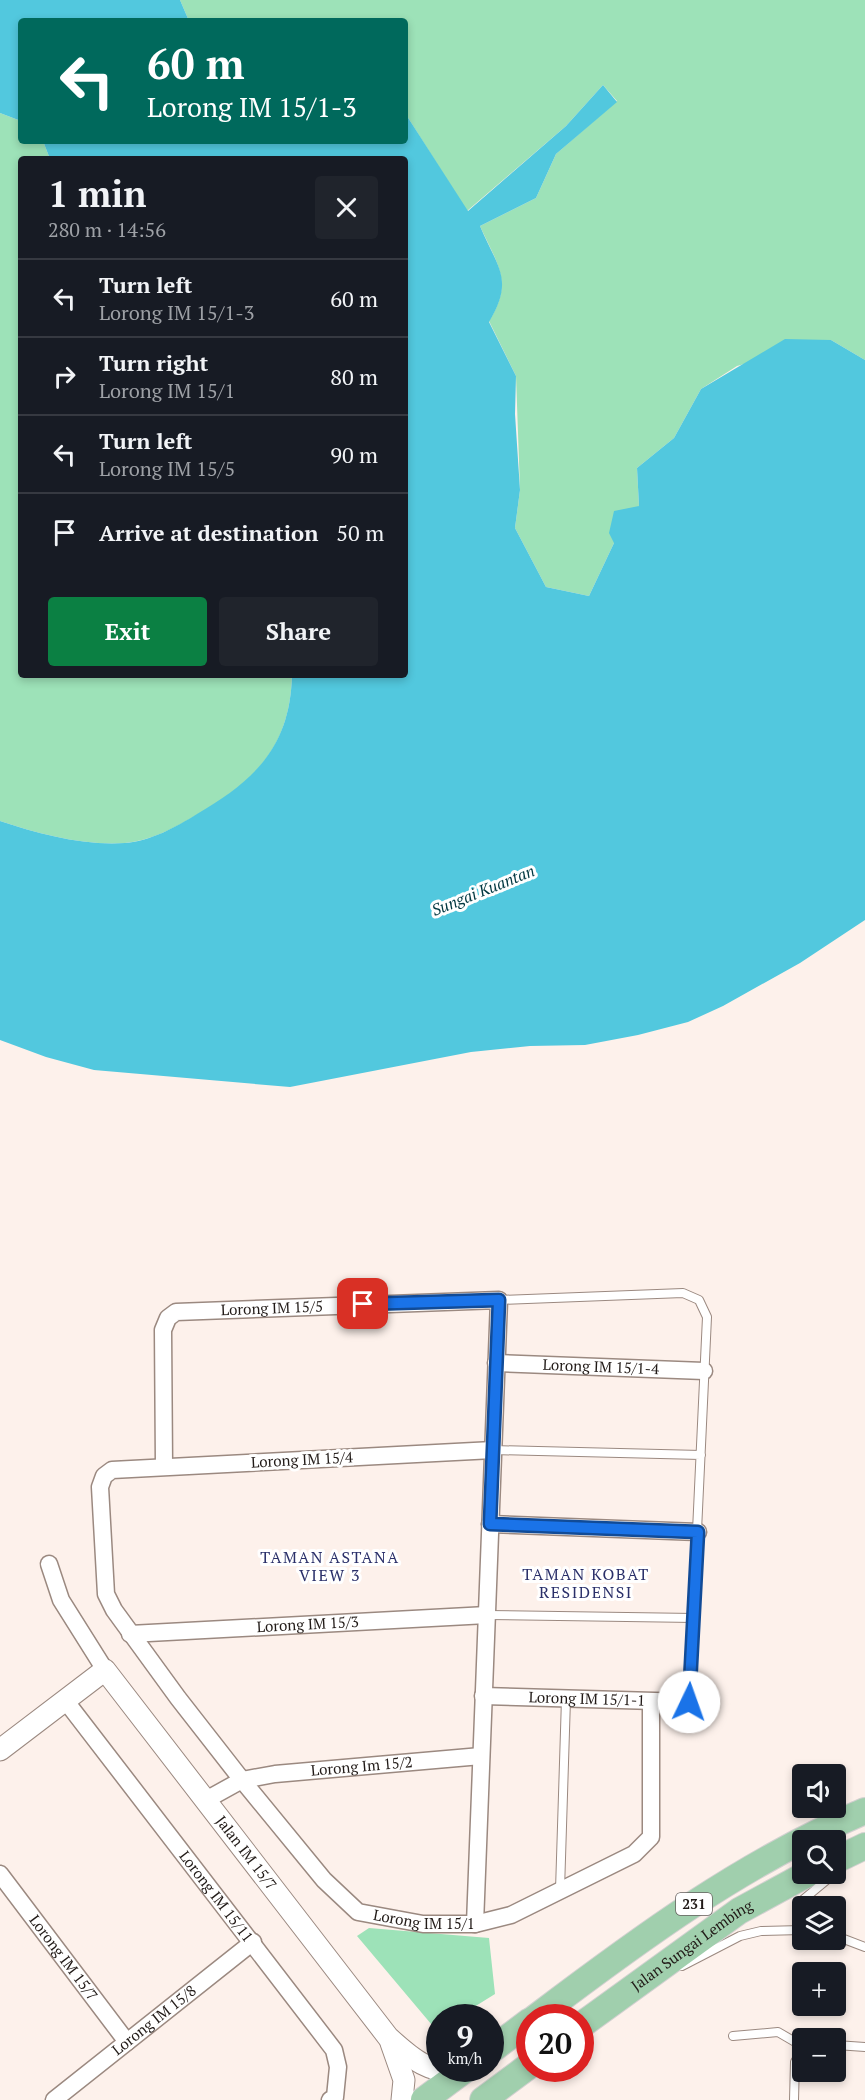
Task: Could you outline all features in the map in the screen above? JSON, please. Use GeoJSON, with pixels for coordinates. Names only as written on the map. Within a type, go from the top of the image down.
{"type":"FeatureCollection","features":[{"type":"Feature","properties":{"kind":"main road","name":"Jalan Sungai Lembing"},"geometry":{"type":"LineString","coordinates":[[554,2004],[678,1914],[788,1847],[865,1811]]}},
{"type":"Feature","properties":{"kind":"main road","name":"Jalan Sungai Lembing"},"geometry":{"type":"LineString","coordinates":[[594,2015],[740,1911],[792,1882]]}},
{"type":"Feature","properties":{"kind":"main road"},"geometry":{"type":"LineString","coordinates":[[483,2100],[516,2075]]}},
{"type":"Feature","properties":{"kind":"main road"},"geometry":{"type":"LineString","coordinates":[[424,2100],[449,2082]]}},
{"type":"Feature","properties":{"kind":"street","name":"Lorong IM 15/5"},"geometry":{"type":"LineString","coordinates":[[164,1466],[163,1330],[168,1318],[182,1310],[499,1300]]}},
{"type":"Feature","properties":{"kind":"street","name":"Lorong IM 15/1"},"geometry":{"type":"LineString","coordinates":[[112,1470],[104,1476],[100,1487],[106,1594],[130,1634],[242,1780],[324,1880],[358,1912],[423,1924],[475,1924],[499,1300]]}},
{"type":"Feature","properties":{"kind":"street","name":"Lorong IM 15/1-4"},"geometry":{"type":"LineString","coordinates":[[496,1363],[704,1371]]}},
{"type":"Feature","properties":{"kind":"street","name":"Lorong IM 15/4"},"geometry":{"type":"LineString","coordinates":[[112,1470],[493,1450]]}},
{"type":"Feature","properties":{"kind":"street"},"geometry":{"type":"LineString","coordinates":[[490,1524],[698,1532]]}},
{"type":"Feature","properties":{"kind":"street","name":"Jalan IM 15/7"},"geometry":{"type":"LineString","coordinates":[[49,1564],[61,1600],[105,1670],[388,2037]]}},
{"type":"Feature","properties":{"kind":"street","name":"Lorong IM 15/3"},"geometry":{"type":"LineString","coordinates":[[130,1634],[487,1615]]}},
{"type":"Feature","properties":{"kind":"street"},"geometry":{"type":"LineString","coordinates":[[0,1750],[105,1670]]}},
{"type":"Feature","properties":{"kind":"street","name":"Lorong IM 15/1-1"},"geometry":{"type":"LineString","coordinates":[[483,1696],[689,1702]]}},
{"type":"Feature","properties":{"kind":"street","name":"Lorong IM 15/11"},"geometry":{"type":"LineString","coordinates":[[65,1700],[334,2050],[338,2067],[335,2097],[330,2100]]}},
{"type":"Feature","properties":{"kind":"street"},"geometry":{"type":"LineString","coordinates":[[475,1924],[511,1915],[560,1891],[634,1854],[651,1837],[651,1702]]}},
{"type":"Feature","properties":{"kind":"street","name":"Lorong Im 15/2"},"geometry":{"type":"LineString","coordinates":[[242,1780],[307,1771],[481,1756]]}},
{"type":"Feature","properties":{"kind":"street"},"geometry":{"type":"LineString","coordinates":[[204,1801],[242,1780]]}},
{"type":"Feature","properties":{"kind":"street","name":"Lorong IM 15/7"},"geometry":{"type":"LineString","coordinates":[[0,1874],[128,2042]]}},
{"type":"Feature","properties":{"kind":"street","name":"Lorong IM 15/8"},"geometry":{"type":"LineString","coordinates":[[54,2100],[253,1942]]}},
{"type":"Feature","properties":{"kind":"street"},"geometry":{"type":"LineString","coordinates":[[388,2037],[426,2066]]}},
{"type":"Feature","properties":{"kind":"street"},"geometry":{"type":"LineString","coordinates":[[388,2037],[403,2072],[402,2100]]}},
{"type":"Feature","properties":{"kind":"lane"},"geometry":{"type":"LineString","coordinates":[[499,1300],[683,1293],[699,1300],[707,1317],[689,1702]]}},
{"type":"Feature","properties":{"kind":"lane"},"geometry":{"type":"LineString","coordinates":[[493,1450],[701,1455]]}},
{"type":"Feature","properties":{"kind":"lane"},"geometry":{"type":"LineString","coordinates":[[487,1615],[694,1618]]}},
{"type":"Feature","properties":{"kind":"lane"},"geometry":{"type":"LineString","coordinates":[[560,1891],[566,1700]]}},
{"type":"Feature","properties":{"kind":"lane"},"geometry":{"type":"LineString","coordinates":[[807,1896],[822,1884]]}},
{"type":"Feature","properties":{"kind":"lane"},"geometry":{"type":"LineString","coordinates":[[613,2001],[740,1936],[761,1931],[792,1929]]}},
{"type":"Feature","properties":{"kind":"lane"},"geometry":{"type":"LineString","coordinates":[[846,1940],[865,1947]]}},
{"type":"Feature","properties":{"kind":"lane"},"geometry":{"type":"LineString","coordinates":[[733,2036],[778,2032],[792,2041]]}},
{"type":"Feature","properties":{"kind":"lane"},"geometry":{"type":"LineString","coordinates":[[846,2046],[865,2047]]}},
{"type":"Feature","properties":{"kind":"lane"},"geometry":{"type":"LineString","coordinates":[[794,2082],[794,2100]]}},
{"type":"Feature","properties":{"kind":"green space"},"geometry":{"type":"Polygon","coordinates":[[[180,0],[865,0],[865,360],[831,340],[737,366],[701,389],[674,438],[637,468],[639,506],[614,543],[589,596],[546,587],[515,528],[520,490],[516,376],[489,321],[501,295],[502,284],[497,262],[480,226],[536,198],[556,154],[617,101],[603,85],[566,126],[467,211],[408,118],[408,18],[188,18],[180,0]]]}},
{"type":"Feature","properties":{"kind":"green space"},"geometry":{"type":"Polygon","coordinates":[[[0,113],[18,120],[18,144],[44,144],[49,156],[18,156],[18,678],[292,678],[290,701],[284,724],[276,743],[264,761],[234,791],[160,834],[134,842],[94,843],[46,834],[0,821],[0,113]]]}},
{"type":"Feature","properties":{"kind":"green space"},"geometry":{"type":"Polygon","coordinates":[[[369,1928],[489,1938],[495,1994],[479,2004],[426,2004],[426,2018],[357,1936],[369,1928]]]}},
{"type":"Feature","properties":{"kind":"water"},"geometry":{"type":"Polygon","coordinates":[[[0,0],[180,0],[188,18],[18,18],[18,120],[0,113],[0,0]]]}},
{"type":"Feature","properties":{"kind":"water","name":"Sungai Kuantan"},"geometry":{"type":"Polygon","coordinates":[[[603,85],[617,102],[556,154],[536,198],[480,226],[501,273],[501,295],[489,322],[516,376],[515,414],[520,490],[515,528],[546,587],[589,596],[614,543],[609,533],[614,511],[639,506],[637,468],[674,438],[701,389],[785,339],[831,340],[865,360],[865,920],[800,963],[723,1006],[688,1022],[585,1045],[530,1046],[471,1052],[290,1087],[94,1070],[46,1057],[0,1040],[0,821],[46,834],[94,843],[135,842],[163,833],[218,801],[252,774],[266,759],[284,722],[290,700],[292,678],[408,678],[408,156],[49,156],[44,144],[408,144],[408,118],[468,211],[566,126],[603,85]]]}},
{"type":"Feature","properties":{"kind":"district","name":"TAMAN ASTANA VIEW 3"},"geometry":{"type":"Point","coordinates":[330,1566]}},
{"type":"Feature","properties":{"kind":"district","name":"TAMAN KOBAT RESIDENSI"},"geometry":{"type":"Point","coordinates":[586,1583]}},
{"type":"Feature","properties":{"kind":"route"},"geometry":{"type":"LineString","coordinates":[[363,1304],[499,1300],[490,1524],[698,1532],[689,1702]]}}]}
